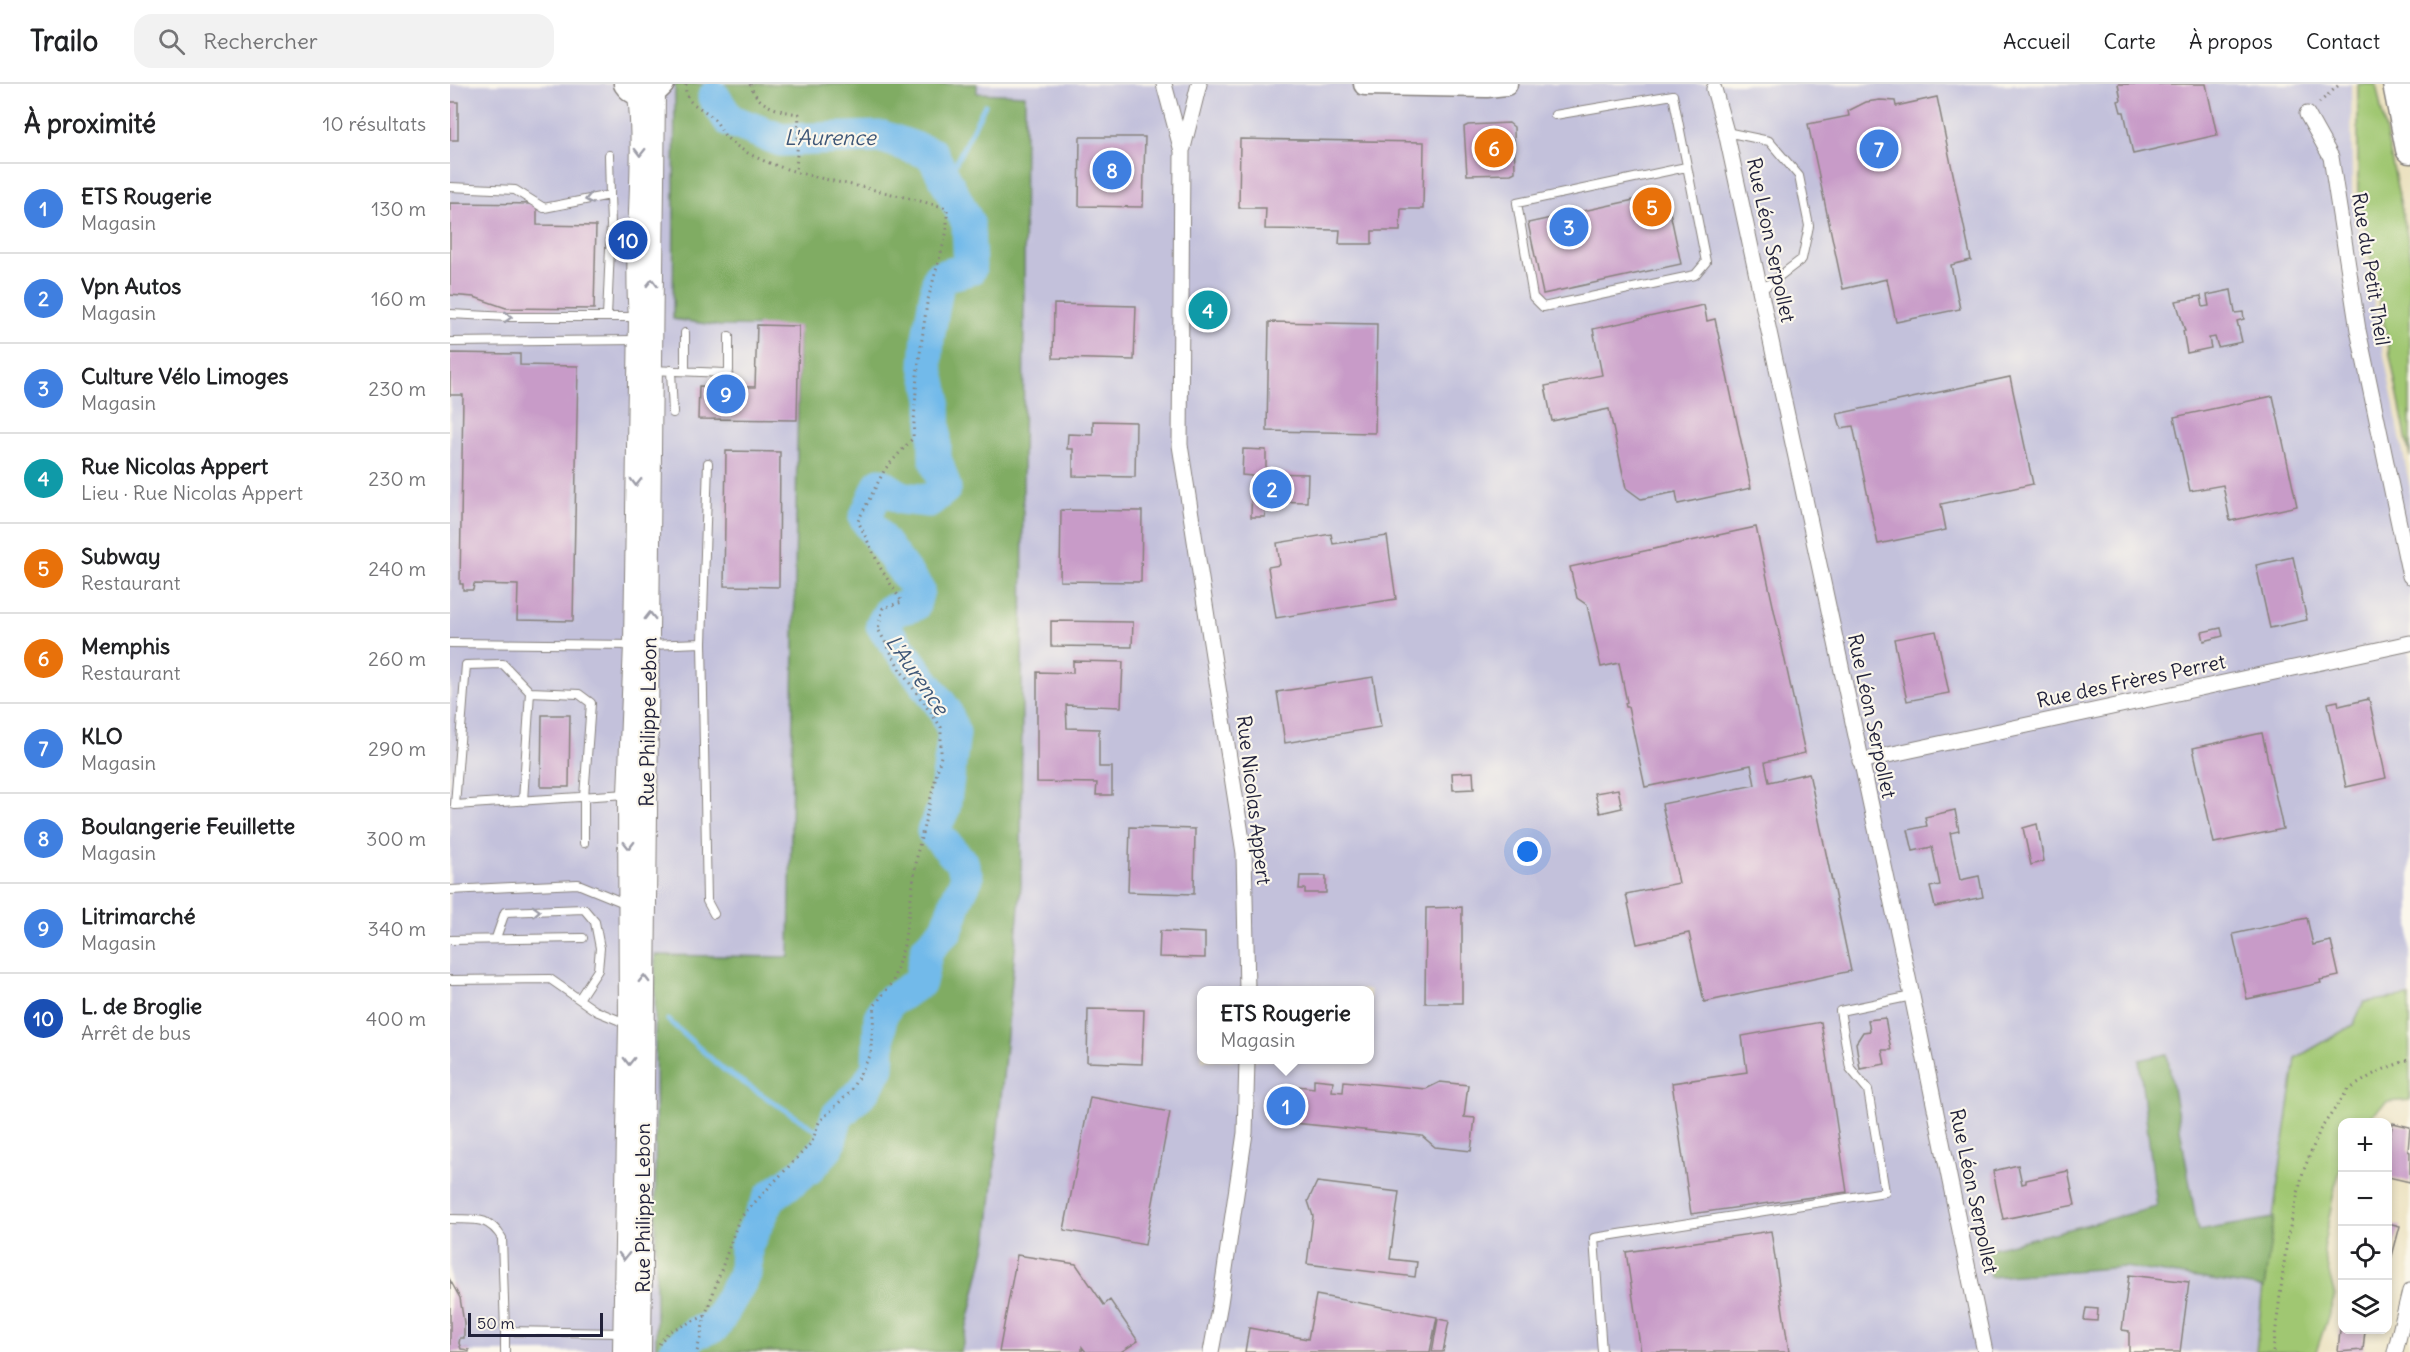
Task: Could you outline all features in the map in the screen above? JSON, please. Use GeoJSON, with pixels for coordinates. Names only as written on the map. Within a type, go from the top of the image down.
{"type":"FeatureCollection","features":[{"type":"Feature","properties":{"kind":"highway"},"geometry":{"type":"LineString","coordinates":[[2397,84],[2410,149]]}},
{"type":"Feature","properties":{"kind":"main road"},"geometry":{"type":"LineString","coordinates":[[1365,84],[1487,86],[1506,84]]}},
{"type":"Feature","properties":{"kind":"street","name":"Rue Nicolas Appert"},"geometry":{"type":"LineString","coordinates":[[1164,84],[1182,151]]}},
{"type":"Feature","properties":{"kind":"street","name":"Rue Nicolas Appert"},"geometry":{"type":"LineString","coordinates":[[1199,84],[1182,151],[1180,445],[1244,853],[1247,986]]}},
{"type":"Feature","properties":{"kind":"street","name":"Rue Léon Serpollet"},"geometry":{"type":"LineString","coordinates":[[1712,86],[1726,132],[1761,291],[1912,996],[1985,1352]]}},
{"type":"Feature","properties":{"kind":"street","name":"Rue Philippe Lebon"},"geometry":{"type":"LineString","coordinates":[[641,1352],[643,1331],[637,1026],[637,793],[654,370],[645,341],[645,317],[637,286],[641,122],[645,88]]}},
{"type":"Feature","properties":{"kind":"street","name":"Rue du Petit Theil"},"geometry":{"type":"LineString","coordinates":[[2307,114],[2331,157],[2358,330],[2410,576]]}},
{"type":"Feature","properties":{"kind":"street","name":"Rue des Frères Perret"},"geometry":{"type":"LineString","coordinates":[[1860,760],[2410,643]]}},
{"type":"Feature","properties":{"kind":"street","name":"Rue Philippe Lebon"},"geometry":{"type":"LineString","coordinates":[[623,1342],[637,1026]]}},
{"type":"Feature","properties":{"kind":"street"},"geometry":{"type":"LineString","coordinates":[[1211,1352],[1245,1133],[1247,1064]]}},
{"type":"Feature","properties":{"kind":"street"},"geometry":{"type":"LineString","coordinates":[[2395,1352],[2410,1291]]}},
{"type":"Feature","properties":{"kind":"lane"},"geometry":{"type":"LineString","coordinates":[[1555,115],[1673,95],[1706,262],[1695,275],[1543,307],[1533,297],[1517,203],[1686,167]]}},
{"type":"Feature","properties":{"kind":"lane"},"geometry":{"type":"LineString","coordinates":[[1726,132],[1769,141],[1799,176],[1809,226],[1802,259],[1761,291]]}},
{"type":"Feature","properties":{"kind":"lane"},"geometry":{"type":"LineString","coordinates":[[607,317],[611,225],[609,155]]}},
{"type":"Feature","properties":{"kind":"lane"},"geometry":{"type":"LineString","coordinates":[[450,187],[515,190],[544,208],[610,195]]}},
{"type":"Feature","properties":{"kind":"lane"},"geometry":{"type":"LineString","coordinates":[[450,314],[509,317],[645,317]]}},
{"type":"Feature","properties":{"kind":"lane"},"geometry":{"type":"LineString","coordinates":[[685,333],[685,371]]}},
{"type":"Feature","properties":{"kind":"lane"},"geometry":{"type":"LineString","coordinates":[[673,413],[654,370],[724,373],[729,370],[729,336]]}},
{"type":"Feature","properties":{"kind":"lane"},"geometry":{"type":"LineString","coordinates":[[450,342],[645,341]]}},
{"type":"Feature","properties":{"kind":"lane"},"geometry":{"type":"LineString","coordinates":[[708,463],[702,644],[707,901],[714,914]]}},
{"type":"Feature","properties":{"kind":"lane"},"geometry":{"type":"LineString","coordinates":[[450,643],[702,644]]}},
{"type":"Feature","properties":{"kind":"lane"},"geometry":{"type":"LineString","coordinates":[[584,843],[584,797],[591,703],[579,694],[530,692],[503,664],[466,665],[455,805],[584,797],[637,793]]}},
{"type":"Feature","properties":{"kind":"lane"},"geometry":{"type":"LineString","coordinates":[[523,801],[530,692]]}},
{"type":"Feature","properties":{"kind":"lane"},"geometry":{"type":"LineString","coordinates":[[450,890],[578,884],[638,908]]}},
{"type":"Feature","properties":{"kind":"lane"},"geometry":{"type":"LineString","coordinates":[[496,938],[505,912],[584,909],[595,922],[600,948],[598,970],[579,999]]}},
{"type":"Feature","properties":{"kind":"lane"},"geometry":{"type":"LineString","coordinates":[[450,940],[583,938]]}},
{"type":"Feature","properties":{"kind":"lane"},"geometry":{"type":"LineString","coordinates":[[450,980],[550,979],[596,1011],[637,1026]]}},
{"type":"Feature","properties":{"kind":"lane"},"geometry":{"type":"LineString","coordinates":[[1602,1352],[1594,1238],[1885,1192],[1868,1090],[1850,1068],[1840,1011],[1912,996]]}},
{"type":"Feature","properties":{"kind":"lane"},"geometry":{"type":"LineString","coordinates":[[450,1219],[486,1221],[495,1226],[502,1238],[506,1352]]}},
{"type":"Feature","properties":{"kind":"lane"},"geometry":{"type":"LineString","coordinates":[[505,1331],[623,1342],[643,1331]]}},
{"type":"Feature","properties":{"kind":"path"},"geometry":{"type":"LineString","coordinates":[[686,84],[688,99],[694,106],[715,119],[727,138],[748,153],[796,172],[947,208],[947,231],[927,303],[917,375],[913,438],[885,469],[858,521],[881,568],[902,602],[883,608],[878,629],[901,671],[941,727],[941,756],[918,850],[904,945],[893,981],[875,1005],[870,1056],[850,1092],[819,1122],[812,1142],[739,1219],[705,1316],[697,1352]]}},
{"type":"Feature","properties":{"kind":"path"},"geometry":{"type":"LineString","coordinates":[[750,84],[754,96],[775,110],[799,114],[796,172]]}},
{"type":"Feature","properties":{"kind":"path"},"geometry":{"type":"LineString","coordinates":[[2307,114],[2340,84]]}},
{"type":"Feature","properties":{"kind":"path"},"geometry":{"type":"LineString","coordinates":[[2273,1352],[2287,1240],[2303,1172],[2320,1130],[2348,1090],[2377,1072],[2410,1059]]}},
{"type":"Feature","properties":{"kind":"path"},"geometry":{"type":"LineString","coordinates":[[653,1352],[669,1331],[705,1316]]}},
{"type":"Feature","properties":{"kind":"shaded area"},"geometry":{"type":"Polygon","coordinates":[[[450,84],[683,84],[720,326],[799,326],[789,957],[655,956],[656,1352],[450,1352],[450,84]]]}},
{"type":"Feature","properties":{"kind":"shaded area"},"geometry":{"type":"Polygon","coordinates":[[[977,84],[2351,84],[2352,192],[2410,488],[2410,995],[2364,1002],[2353,1025],[2296,1058],[2274,1218],[2198,1231],[2167,1054],[2139,1060],[2157,1207],[1986,1251],[1990,1277],[2125,1267],[2263,1286],[2255,1352],[961,1352],[988,1236],[1021,885],[1025,95],[977,93],[977,84]]]}},
{"type":"Feature","properties":{"kind":"green space"},"geometry":{"type":"Polygon","coordinates":[[[675,84],[977,84],[977,93],[1025,95],[1021,885],[988,1236],[961,1352],[656,1352],[655,955],[789,957],[799,327],[720,326],[673,319],[675,84]]]}},
{"type":"Feature","properties":{"kind":"green space"},"geometry":{"type":"Polygon","coordinates":[[[2358,84],[2376,84],[2410,250],[2410,457],[2358,191],[2358,84]]]}},
{"type":"Feature","properties":{"kind":"green space"},"geometry":{"type":"Polygon","coordinates":[[[2409,996],[2410,1100],[2387,1102],[2368,1118],[2338,1118],[2338,1178],[2323,1249],[2335,1296],[2316,1352],[2256,1352],[2263,1286],[2296,1058],[2353,1025],[2364,1002],[2409,996]]]}},
{"type":"Feature","properties":{"kind":"green space"},"geometry":{"type":"Polygon","coordinates":[[[2167,1054],[2198,1231],[2274,1218],[2264,1288],[2125,1267],[1990,1277],[1985,1250],[2157,1207],[2139,1060],[2167,1054]]]}},
{"type":"Feature","properties":{"kind":"building"},"geometry":{"type":"Polygon","coordinates":[[[2118,84],[2206,84],[2217,135],[2133,154],[2124,112],[2121,112],[2118,101],[2121,100],[2118,84]]]}},
{"type":"Feature","properties":{"kind":"building"},"geometry":{"type":"Polygon","coordinates":[[[1937,97],[1971,260],[1951,265],[1960,309],[1896,322],[1887,279],[1843,289],[1808,124],[1849,116],[1848,111],[1866,102],[1895,101],[1896,106],[1937,97]]]}},
{"type":"Feature","properties":{"kind":"building"},"geometry":{"type":"Polygon","coordinates":[[[450,102],[458,102],[458,140],[450,140],[450,102]]]}},
{"type":"Feature","properties":{"kind":"building"},"geometry":{"type":"Polygon","coordinates":[[[1509,123],[1514,127],[1515,172],[1467,175],[1464,127],[1509,123]]]}},
{"type":"Feature","properties":{"kind":"building"},"geometry":{"type":"Polygon","coordinates":[[[1080,137],[1145,137],[1143,207],[1079,206],[1080,137]]]}},
{"type":"Feature","properties":{"kind":"building"},"geometry":{"type":"Polygon","coordinates":[[[1240,139],[1424,142],[1423,209],[1401,209],[1400,231],[1372,231],[1372,244],[1339,244],[1340,230],[1265,229],[1266,208],[1239,208],[1240,139]]]}},
{"type":"Feature","properties":{"kind":"building"},"geometry":{"type":"Polygon","coordinates":[[[1666,193],[1681,264],[1543,294],[1528,223],[1666,193]]]}},
{"type":"Feature","properties":{"kind":"building"},"geometry":{"type":"Polygon","coordinates":[[[450,203],[537,204],[537,225],[596,226],[594,309],[506,308],[474,297],[450,295],[450,203]]]}},
{"type":"Feature","properties":{"kind":"building"},"geometry":{"type":"Polygon","coordinates":[[[2231,290],[2235,313],[2243,312],[2244,319],[2237,321],[2242,342],[2218,347],[2215,337],[2209,338],[2211,348],[2187,353],[2183,331],[2185,331],[2176,301],[2201,296],[2203,307],[2209,306],[2207,295],[2231,290]]]}},
{"type":"Feature","properties":{"kind":"building"},"geometry":{"type":"Polygon","coordinates":[[[1054,304],[1136,306],[1134,360],[1053,358],[1054,304]]]}},
{"type":"Feature","properties":{"kind":"building"},"geometry":{"type":"Polygon","coordinates":[[[1202,305],[1213,305],[1213,315],[1202,314],[1202,305]]]}},
{"type":"Feature","properties":{"kind":"building"},"geometry":{"type":"Polygon","coordinates":[[[1704,305],[1707,321],[1715,319],[1751,488],[1678,504],[1676,492],[1641,499],[1626,488],[1609,409],[1552,421],[1545,386],[1602,375],[1593,329],[1704,305]]]}},
{"type":"Feature","properties":{"kind":"building"},"geometry":{"type":"Polygon","coordinates":[[[1269,322],[1377,324],[1375,433],[1267,431],[1269,322]]]}},
{"type":"Feature","properties":{"kind":"building"},"geometry":{"type":"Polygon","coordinates":[[[757,325],[799,326],[797,420],[698,419],[699,386],[755,387],[757,325]]]}},
{"type":"Feature","properties":{"kind":"building"},"geometry":{"type":"Polygon","coordinates":[[[450,353],[520,354],[520,365],[578,366],[573,621],[517,620],[518,585],[474,584],[473,590],[463,590],[463,584],[460,584],[463,395],[450,395],[450,353]]]}},
{"type":"Feature","properties":{"kind":"building"},"geometry":{"type":"Polygon","coordinates":[[[2010,377],[2033,484],[1941,504],[1946,530],[1878,544],[1853,426],[1841,428],[1837,414],[2010,377]]]}},
{"type":"Feature","properties":{"kind":"building"},"geometry":{"type":"Polygon","coordinates":[[[2273,396],[2297,506],[2230,521],[2223,485],[2190,491],[2174,417],[2273,396]]]}},
{"type":"Feature","properties":{"kind":"building"},"geometry":{"type":"Polygon","coordinates":[[[1093,421],[1136,422],[1135,477],[1073,476],[1073,449],[1067,449],[1068,434],[1093,435],[1093,421]]]}},
{"type":"Feature","properties":{"kind":"building"},"geometry":{"type":"Polygon","coordinates":[[[1243,449],[1266,450],[1266,473],[1308,474],[1307,502],[1266,501],[1265,517],[1251,517],[1252,476],[1242,475],[1243,449]]]}},
{"type":"Feature","properties":{"kind":"building"},"geometry":{"type":"Polygon","coordinates":[[[726,451],[780,452],[779,587],[724,586],[726,451]]]}},
{"type":"Feature","properties":{"kind":"building"},"geometry":{"type":"Polygon","coordinates":[[[1061,510],[1142,511],[1141,582],[1060,581],[1061,510]]]}},
{"type":"Feature","properties":{"kind":"building"},"geometry":{"type":"Polygon","coordinates":[[[1756,527],[1805,753],[1765,762],[1769,782],[1809,773],[1851,971],[1704,1002],[1689,933],[1637,944],[1626,894],[1679,883],[1662,804],[1755,785],[1751,765],[1645,787],[1628,707],[1625,703],[1627,702],[1619,663],[1601,667],[1587,605],[1577,598],[1570,567],[1756,527]]]}},
{"type":"Feature","properties":{"kind":"building"},"geometry":{"type":"Polygon","coordinates":[[[1331,534],[1333,544],[1387,536],[1396,599],[1276,618],[1268,567],[1280,565],[1277,543],[1331,534]]]}},
{"type":"Feature","properties":{"kind":"building"},"geometry":{"type":"Polygon","coordinates":[[[2293,557],[2307,620],[2270,628],[2256,565],[2293,557]]]}},
{"type":"Feature","properties":{"kind":"building"},"geometry":{"type":"Polygon","coordinates":[[[1051,621],[1133,622],[1132,647],[1051,646],[1051,621]]]}},
{"type":"Feature","properties":{"kind":"building"},"geometry":{"type":"Polygon","coordinates":[[[2221,628],[2223,636],[2204,641],[2202,632],[2221,628]]]}},
{"type":"Feature","properties":{"kind":"building"},"geometry":{"type":"Polygon","coordinates":[[[1936,631],[1949,693],[1907,701],[1894,639],[1936,631]]]}},
{"type":"Feature","properties":{"kind":"building"},"geometry":{"type":"Polygon","coordinates":[[[1073,661],[1123,662],[1121,707],[1066,705],[1067,728],[1099,729],[1099,767],[1112,767],[1112,795],[1096,795],[1097,783],[1037,782],[1037,672],[1073,673],[1073,661]]]}},
{"type":"Feature","properties":{"kind":"building"},"geometry":{"type":"Polygon","coordinates":[[[1373,677],[1381,727],[1285,743],[1277,692],[1373,677]]]}},
{"type":"Feature","properties":{"kind":"building"},"geometry":{"type":"Polygon","coordinates":[[[2369,699],[2386,778],[2346,787],[2328,703],[2338,701],[2339,706],[2369,699]]]}},
{"type":"Feature","properties":{"kind":"building"},"geometry":{"type":"Polygon","coordinates":[[[542,715],[570,715],[569,787],[541,787],[542,715]]]}},
{"type":"Feature","properties":{"kind":"building"},"geometry":{"type":"Polygon","coordinates":[[[2262,733],[2283,829],[2214,843],[2193,748],[2262,733]]]}},
{"type":"Feature","properties":{"kind":"building"},"geometry":{"type":"Polygon","coordinates":[[[1473,772],[1474,789],[1453,790],[1452,773],[1473,772]]]}},
{"type":"Feature","properties":{"kind":"building"},"geometry":{"type":"Polygon","coordinates":[[[1618,789],[1622,808],[1600,813],[1595,793],[1618,789]]]}},
{"type":"Feature","properties":{"kind":"building"},"geometry":{"type":"Polygon","coordinates":[[[1955,810],[1959,831],[1950,833],[1960,880],[1979,876],[1983,897],[1935,907],[1930,887],[1940,885],[1932,847],[1913,851],[1908,830],[1927,826],[1925,817],[1955,810]]]}},
{"type":"Feature","properties":{"kind":"building"},"geometry":{"type":"Polygon","coordinates":[[[2037,824],[2044,861],[2031,865],[2023,828],[2037,824]]]}},
{"type":"Feature","properties":{"kind":"building"},"geometry":{"type":"Polygon","coordinates":[[[1130,827],[1195,829],[1194,894],[1128,892],[1130,827]]]}},
{"type":"Feature","properties":{"kind":"building"},"geometry":{"type":"Polygon","coordinates":[[[1300,876],[1326,876],[1326,893],[1305,893],[1305,889],[1299,889],[1300,876]]]}},
{"type":"Feature","properties":{"kind":"building"},"geometry":{"type":"Polygon","coordinates":[[[1462,907],[1462,1003],[1425,1003],[1426,908],[1462,907]]]}},
{"type":"Feature","properties":{"kind":"building"},"geometry":{"type":"Polygon","coordinates":[[[2307,918],[2313,945],[2331,941],[2339,976],[2320,980],[2321,983],[2247,999],[2233,934],[2307,918]]]}},
{"type":"Feature","properties":{"kind":"building"},"geometry":{"type":"Polygon","coordinates":[[[1160,931],[1205,933],[1205,958],[1159,957],[1160,931]]]}},
{"type":"Feature","properties":{"kind":"building"},"geometry":{"type":"Polygon","coordinates":[[[1088,1009],[1144,1010],[1142,1064],[1087,1062],[1088,1009]]]}},
{"type":"Feature","properties":{"kind":"building"},"geometry":{"type":"Polygon","coordinates":[[[1885,1018],[1891,1050],[1882,1050],[1885,1064],[1860,1069],[1856,1043],[1863,1032],[1870,1031],[1868,1020],[1885,1018]]]}},
{"type":"Feature","properties":{"kind":"building"},"geometry":{"type":"Polygon","coordinates":[[[1821,1022],[1847,1192],[1691,1214],[1672,1083],[1747,1072],[1742,1036],[1821,1022]]]}},
{"type":"Feature","properties":{"kind":"building"},"geometry":{"type":"Polygon","coordinates":[[[1314,1079],[1333,1081],[1332,1091],[1343,1092],[1344,1081],[1426,1089],[1440,1082],[1468,1085],[1464,1117],[1475,1118],[1471,1151],[1435,1147],[1422,1136],[1294,1123],[1298,1086],[1314,1088],[1314,1079]]]}},
{"type":"Feature","properties":{"kind":"building"},"geometry":{"type":"Polygon","coordinates":[[[1090,1097],[1170,1112],[1145,1245],[1064,1230],[1090,1097]]]}},
{"type":"Feature","properties":{"kind":"building"},"geometry":{"type":"Polygon","coordinates":[[[2393,1123],[2410,1127],[2408,1151],[2410,1152],[2410,1182],[2392,1178],[2393,1123]]]}},
{"type":"Feature","properties":{"kind":"building"},"geometry":{"type":"Polygon","coordinates":[[[2018,1165],[2022,1184],[2026,1183],[2026,1180],[2068,1171],[2075,1205],[2003,1219],[1993,1171],[2018,1165]]]}},
{"type":"Feature","properties":{"kind":"building"},"geometry":{"type":"Polygon","coordinates":[[[1317,1182],[1399,1192],[1390,1259],[1417,1262],[1415,1277],[1307,1264],[1313,1216],[1308,1201],[1317,1182]]]}},
{"type":"Feature","properties":{"kind":"building"},"geometry":{"type":"Polygon","coordinates":[[[2392,1224],[2400,1226],[2392,1256],[2392,1224]]]}},
{"type":"Feature","properties":{"kind":"building"},"geometry":{"type":"Polygon","coordinates":[[[1771,1231],[1789,1352],[1641,1352],[1626,1252],[1771,1231]]]}},
{"type":"Feature","properties":{"kind":"building"},"geometry":{"type":"Polygon","coordinates":[[[1017,1255],[1076,1264],[1104,1305],[1110,1300],[1138,1341],[1121,1352],[1086,1352],[1082,1347],[1082,1352],[999,1352],[1017,1255]]]}},
{"type":"Feature","properties":{"kind":"building"},"geometry":{"type":"Polygon","coordinates":[[[2129,1275],[2189,1282],[2180,1352],[2129,1352],[2129,1331],[2122,1330],[2129,1275]]]}},
{"type":"Feature","properties":{"kind":"building"},"geometry":{"type":"Polygon","coordinates":[[[450,1280],[460,1298],[464,1323],[464,1338],[460,1338],[459,1343],[461,1349],[469,1350],[469,1352],[450,1352],[450,1280]]]}},
{"type":"Feature","properties":{"kind":"building"},"geometry":{"type":"Polygon","coordinates":[[[1316,1295],[1437,1317],[1430,1352],[1245,1352],[1249,1328],[1308,1339],[1316,1295]]]}},
{"type":"Feature","properties":{"kind":"building"},"geometry":{"type":"Polygon","coordinates":[[[2086,1308],[2098,1309],[2097,1321],[2084,1320],[2086,1308]]]}},
{"type":"Feature","properties":{"kind":"building"},"geometry":{"type":"Polygon","coordinates":[[[1438,1319],[1449,1321],[1443,1352],[1432,1352],[1438,1319]]]}},
{"type":"Feature","properties":{"kind":"building"},"geometry":{"type":"Polygon","coordinates":[[[2340,1334],[2365,1334],[2363,1350],[2338,1352],[2340,1334]]]}},
{"type":"Feature","properties":{"kind":"waterway","name":"L'Aurence"},"geometry":{"type":"LineString","coordinates":[[674,1352],[695,1333],[715,1326],[745,1274],[746,1246],[770,1197],[808,1169],[828,1147],[837,1116],[865,1089],[878,1067],[880,1017],[889,1002],[920,982],[927,949],[947,929],[956,901],[967,878],[962,863],[933,831],[944,808],[954,733],[945,710],[882,625],[890,611],[914,605],[918,590],[865,518],[880,484],[902,498],[929,501],[945,488],[935,458],[934,398],[926,366],[928,338],[939,277],[970,269],[968,223],[932,154],[883,137],[781,140],[729,120],[714,97]]}},
{"type":"Feature","properties":{"kind":"waterway"},"geometry":{"type":"LineString","coordinates":[[946,182],[985,105]]}},
{"type":"Feature","properties":{"kind":"waterway"},"geometry":{"type":"LineString","coordinates":[[668,1020],[724,1070],[830,1139]]}},
{"type":"Feature","properties":{"kind":"place","name":"Memphis"},"geometry":{"type":"Point","coordinates":[1494,148]}},
{"type":"Feature","properties":{"kind":"place","name":"KLO"},"geometry":{"type":"Point","coordinates":[1879,149]}},
{"type":"Feature","properties":{"kind":"place","name":"Boulangerie Feuillette"},"geometry":{"type":"Point","coordinates":[1112,170]}},
{"type":"Feature","properties":{"kind":"place","name":"Subway"},"geometry":{"type":"Point","coordinates":[1652,207]}},
{"type":"Feature","properties":{"kind":"place","name":"Culture Vélo Limoges"},"geometry":{"type":"Point","coordinates":[1569,227]}},
{"type":"Feature","properties":{"kind":"place","name":"L. de Broglie"},"geometry":{"type":"Point","coordinates":[628,240]}},
{"type":"Feature","properties":{"kind":"place","name":"Rue Nicolas Appert"},"geometry":{"type":"Point","coordinates":[1208,310]}},
{"type":"Feature","properties":{"kind":"place","name":"Litrimarché"},"geometry":{"type":"Point","coordinates":[726,394]}},
{"type":"Feature","properties":{"kind":"place","name":"Vpn Autos"},"geometry":{"type":"Point","coordinates":[1272,489]}},
{"type":"Feature","properties":{"kind":"place","name":"ETS Rougerie"},"geometry":{"type":"Point","coordinates":[1286,1106]}}]}
